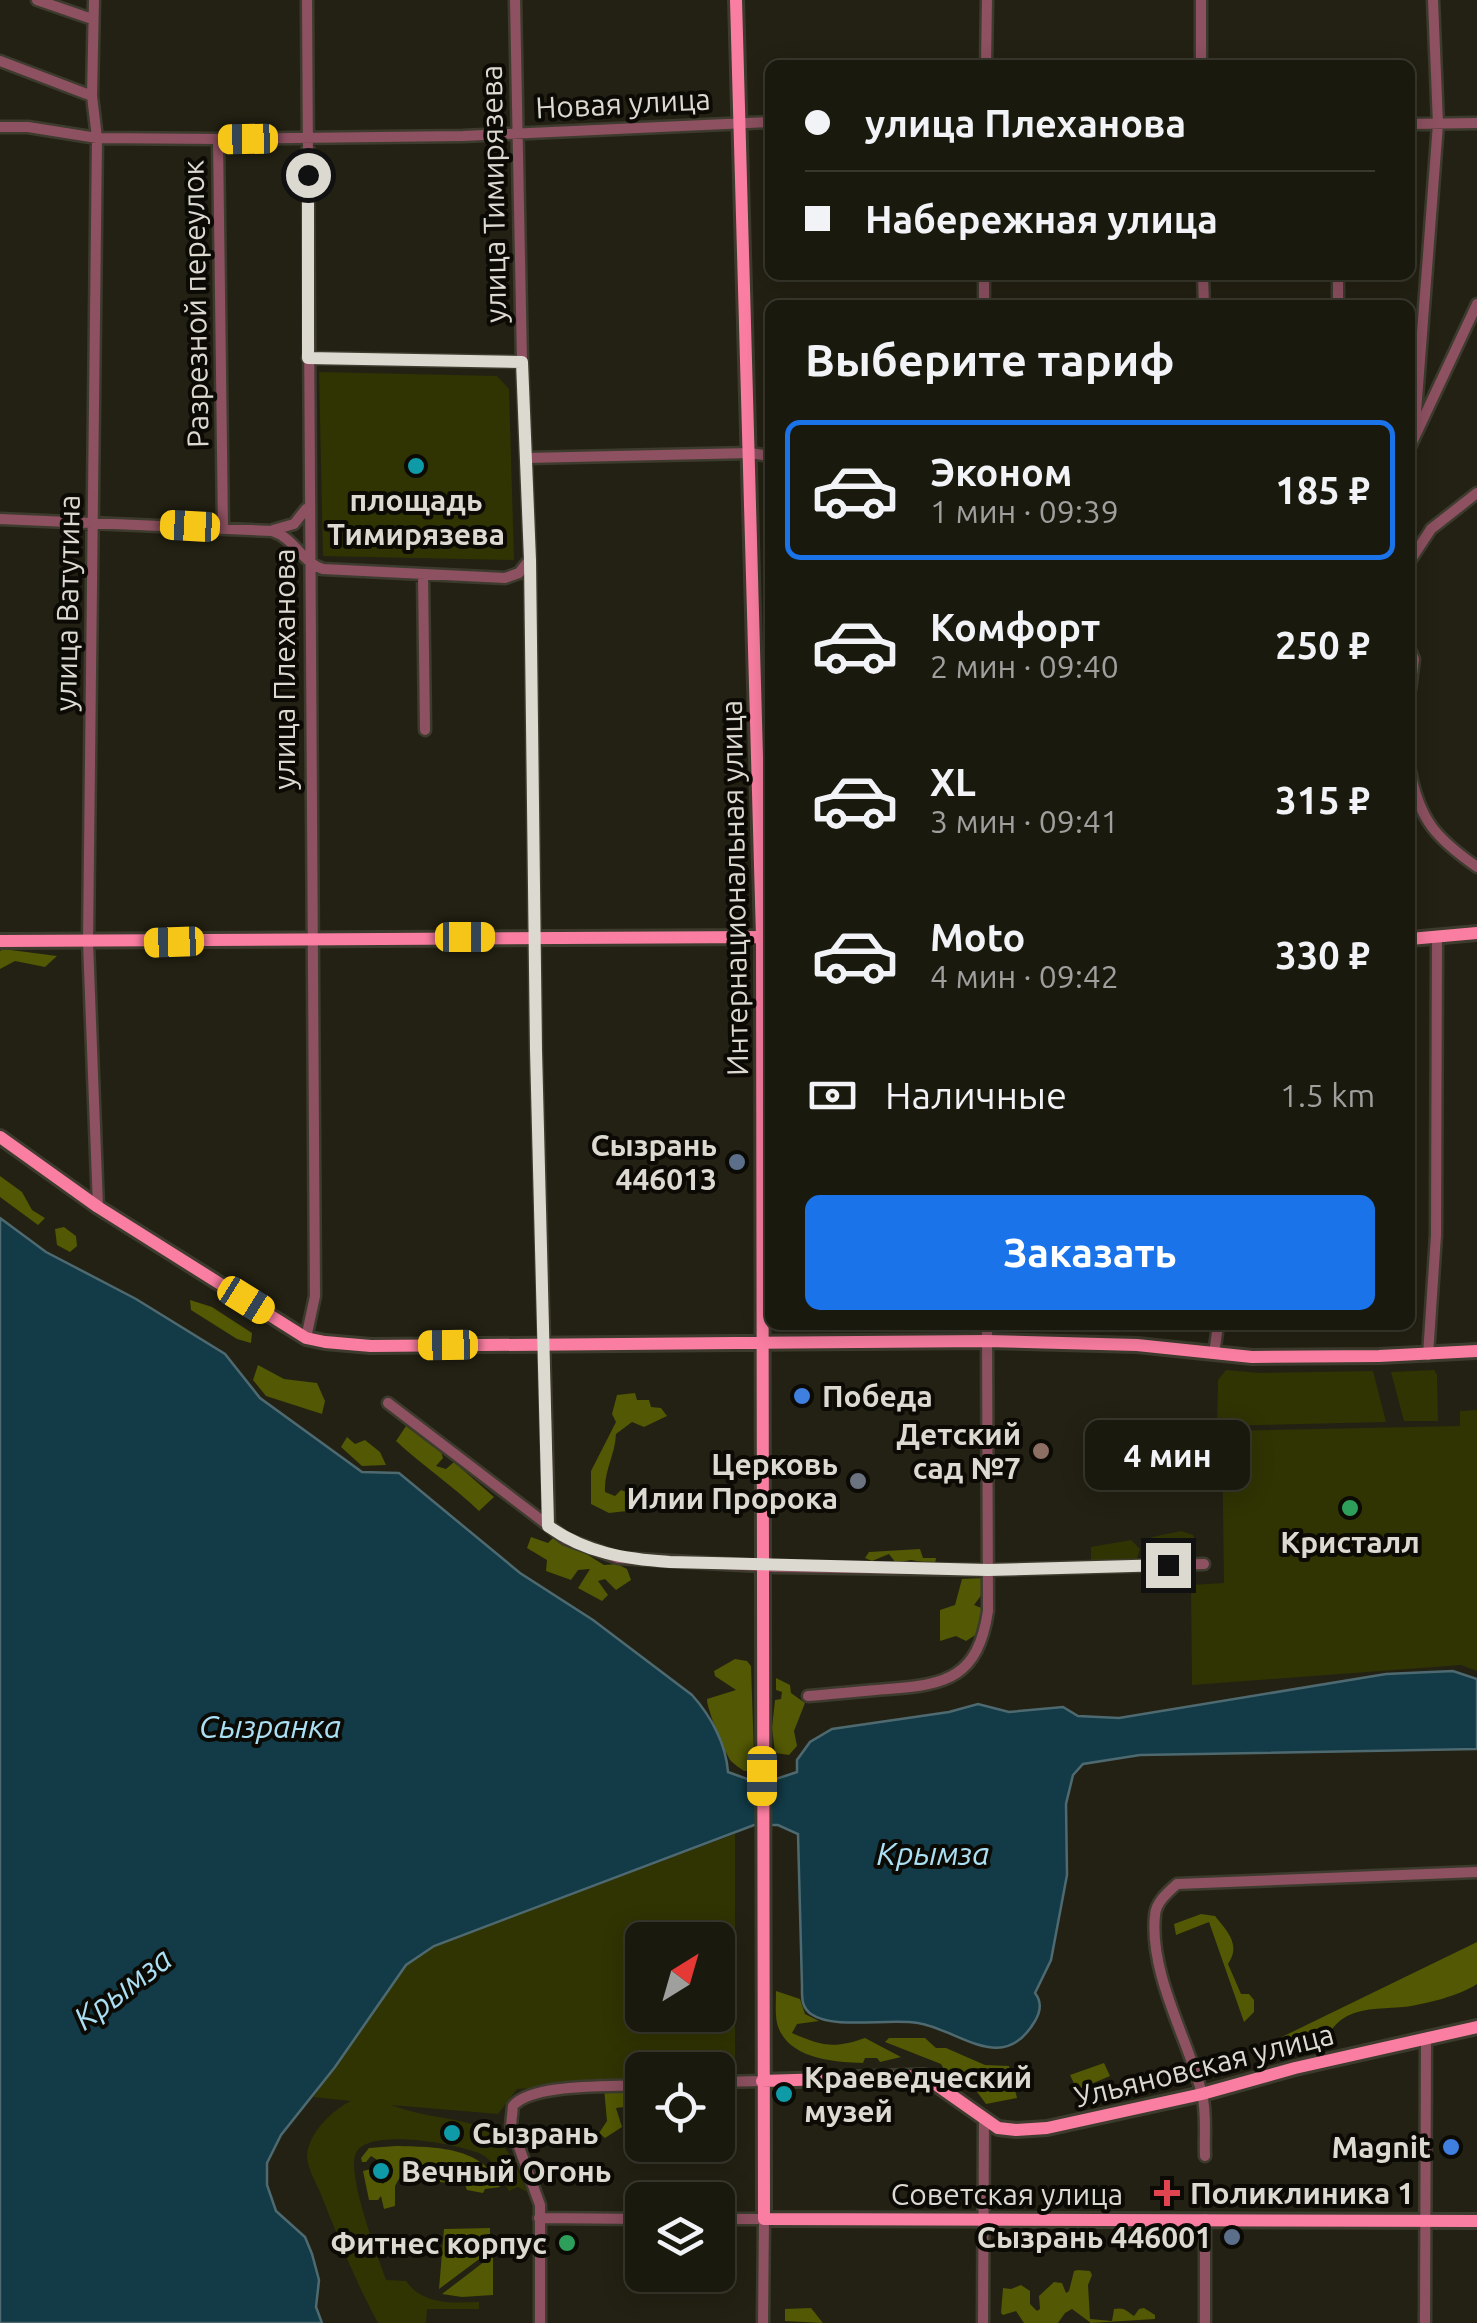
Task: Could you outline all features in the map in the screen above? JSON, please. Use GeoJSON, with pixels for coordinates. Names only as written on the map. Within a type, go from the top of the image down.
{"type":"FeatureCollection","features":[{"type":"Feature","properties":{"kind":"main road","name":"Интернациональная улица"},"geometry":{"type":"LineString","coordinates":[[736,0],[765,907]]}},
{"type":"Feature","properties":{"kind":"main road"},"geometry":{"type":"LineString","coordinates":[[1415,938],[1477,933]]}},
{"type":"Feature","properties":{"kind":"main road"},"geometry":{"type":"LineString","coordinates":[[0,941],[765,937]]}},
{"type":"Feature","properties":{"kind":"main road","name":"Интернациональная улица"},"geometry":{"type":"LineString","coordinates":[[764,2219],[761,1566],[765,1072]]}},
{"type":"Feature","properties":{"kind":"main road"},"geometry":{"type":"LineString","coordinates":[[0,1137],[98,1207],[306,1338],[351,1345],[987,1341],[1138,1345],[1252,1357],[1477,1351]]}},
{"type":"Feature","properties":{"kind":"main road","name":"Ульяновская улица"},"geometry":{"type":"LineString","coordinates":[[762,2081],[924,2076],[1006,2130],[1047,2128],[1477,2027]]}},
{"type":"Feature","properties":{"kind":"main road","name":"Советская улица"},"geometry":{"type":"LineString","coordinates":[[764,2219],[1477,2222]]}},
{"type":"Feature","properties":{"kind":"street"},"geometry":{"type":"LineString","coordinates":[[37,0],[92,19]]}},
{"type":"Feature","properties":{"kind":"street","name":"улица Ватутина"},"geometry":{"type":"LineString","coordinates":[[94,0],[92,96],[97,138],[88,942],[98,1207]]}},
{"type":"Feature","properties":{"kind":"street","name":"улица Плеханова"},"geometry":{"type":"LineString","coordinates":[[306,1338],[315,1296],[307,0]]}},
{"type":"Feature","properties":{"kind":"street","name":"улица Тимирязева"},"geometry":{"type":"LineString","coordinates":[[515,0],[548,1526]]}},
{"type":"Feature","properties":{"kind":"street"},"geometry":{"type":"LineString","coordinates":[[986,60],[987,0]]}},
{"type":"Feature","properties":{"kind":"street"},"geometry":{"type":"LineString","coordinates":[[1200,60],[1201,0]]}},
{"type":"Feature","properties":{"kind":"street"},"geometry":{"type":"LineString","coordinates":[[1415,405],[1438,124],[1433,0]]}},
{"type":"Feature","properties":{"kind":"street"},"geometry":{"type":"LineString","coordinates":[[0,60],[92,96]]}},
{"type":"Feature","properties":{"kind":"street","name":"Новая улица"},"geometry":{"type":"LineString","coordinates":[[0,127],[28,127],[97,138],[218,140],[516,134],[765,122]]}},
{"type":"Feature","properties":{"kind":"street"},"geometry":{"type":"LineString","coordinates":[[1415,124],[1477,123]]}},
{"type":"Feature","properties":{"kind":"street","name":"Разрезной переулок"},"geometry":{"type":"LineString","coordinates":[[218,140],[223,528]]}},
{"type":"Feature","properties":{"kind":"street"},"geometry":{"type":"LineString","coordinates":[[1415,436],[1477,304]]}},
{"type":"Feature","properties":{"kind":"street"},"geometry":{"type":"LineString","coordinates":[[308,358],[522,362]]}},
{"type":"Feature","properties":{"kind":"street"},"geometry":{"type":"LineString","coordinates":[[527,458],[765,455]]}},
{"type":"Feature","properties":{"kind":"street"},"geometry":{"type":"LineString","coordinates":[[1415,553],[1431,529],[1477,493]]}},
{"type":"Feature","properties":{"kind":"street"},"geometry":{"type":"LineString","coordinates":[[0,519],[272,530],[294,524],[302,518],[308,503]]}},
{"type":"Feature","properties":{"kind":"street"},"geometry":{"type":"LineString","coordinates":[[272,530],[284,535],[309,564],[323,568],[506,578],[530,560]]}},
{"type":"Feature","properties":{"kind":"street"},"geometry":{"type":"LineString","coordinates":[[423,574],[425,730]]}},
{"type":"Feature","properties":{"kind":"street"},"geometry":{"type":"LineString","coordinates":[[1415,796],[1430,828],[1477,867]]}},
{"type":"Feature","properties":{"kind":"street"},"geometry":{"type":"LineString","coordinates":[[1428,1355],[1436,1235],[1437,938]]}},
{"type":"Feature","properties":{"kind":"street"},"geometry":{"type":"LineString","coordinates":[[808,1696],[948,1681],[978,1648],[988,1611],[986,1330]]}},
{"type":"Feature","properties":{"kind":"street"},"geometry":{"type":"LineString","coordinates":[[1214,1354],[1217,1330]]}},
{"type":"Feature","properties":{"kind":"street"},"geometry":{"type":"LineString","coordinates":[[388,1403],[566,1539],[618,1558],[761,1566],[988,1570],[1204,1564]]}},
{"type":"Feature","properties":{"kind":"street"},"geometry":{"type":"LineString","coordinates":[[1205,2156],[1202,2094],[1161,1967],[1155,1912],[1177,1884],[1477,1872]]}},
{"type":"Feature","properties":{"kind":"street"},"geometry":{"type":"LineString","coordinates":[[1425,2323],[1426,2040]]}},
{"type":"Feature","properties":{"kind":"street","name":"Ульяновская улица"},"geometry":{"type":"LineString","coordinates":[[735,2082],[762,2081]]}},
{"type":"Feature","properties":{"kind":"street"},"geometry":{"type":"LineString","coordinates":[[540,2323],[536,2193],[511,2125],[513,2106],[526,2096],[625,2087]]}},
{"type":"Feature","properties":{"kind":"street"},"geometry":{"type":"LineString","coordinates":[[982,2323],[984,2118]]}},
{"type":"Feature","properties":{"kind":"street"},"geometry":{"type":"LineString","coordinates":[[539,2218],[625,2219]]}},
{"type":"Feature","properties":{"kind":"street","name":"Советская улица"},"geometry":{"type":"LineString","coordinates":[[735,2219],[764,2219]]}},
{"type":"Feature","properties":{"kind":"street"},"geometry":{"type":"LineString","coordinates":[[763,2323],[764,2219]]}},
{"type":"Feature","properties":{"kind":"street"},"geometry":{"type":"LineString","coordinates":[[1205,2323],[1206,2220]]}},
{"type":"Feature","properties":{"kind":"green space","name":"площадь Тимирязева"},"geometry":{"type":"Polygon","coordinates":[[[319,372],[497,376],[509,389],[514,560],[323,556],[319,372]]]}},
{"type":"Feature","properties":{"kind":"green space"},"geometry":{"type":"Polygon","coordinates":[[[1226,1370],[1373,1371],[1386,1422],[1217,1426],[1218,1380],[1226,1370]]]}},
{"type":"Feature","properties":{"kind":"green space"},"geometry":{"type":"Polygon","coordinates":[[[1434,1370],[1438,1421],[1404,1421],[1391,1372],[1434,1370]]]}},
{"type":"Feature","properties":{"kind":"green space","name":"Кристалл"},"geometry":{"type":"Polygon","coordinates":[[[1477,1410],[1477,1671],[1461,1665],[1192,1685],[1191,1585],[1224,1583],[1222,1431],[1460,1426],[1460,1411],[1477,1410]]]}},
{"type":"Feature","properties":{"kind":"green space"},"geometry":{"type":"Polygon","coordinates":[[[1181,1531],[1193,1535],[1196,1542],[1189,1559],[1162,1561],[1150,1554],[1148,1545],[1152,1537],[1181,1531]]]}},
{"type":"Feature","properties":{"kind":"green space"},"geometry":{"type":"Polygon","coordinates":[[[1131,1540],[1140,1549],[1137,1558],[1091,1561],[1091,1547],[1131,1540]]]}},
{"type":"Feature","properties":{"kind":"green space"},"geometry":{"type":"Polygon","coordinates":[[[735,1834],[735,1922],[625,1922],[625,2032],[735,2032],[735,2052],[625,2052],[625,2082],[517,2089],[498,2114],[391,2105],[457,2120],[489,2132],[503,2145],[527,2192],[518,2187],[509,2191],[490,2161],[470,2150],[395,2139],[364,2145],[356,2153],[355,2178],[386,2280],[406,2281],[421,2295],[439,2301],[479,2302],[479,2309],[427,2309],[426,2323],[378,2323],[347,2259],[307,2155],[317,2131],[329,2116],[351,2101],[313,2097],[406,1965],[434,1946],[735,1834]]]}},
{"type":"Feature","properties":{"kind":"shaded area"},"geometry":{"type":"Polygon","coordinates":[[[3,949],[57,956],[45,967],[15,961],[0,969],[3,949]]]}},
{"type":"Feature","properties":{"kind":"shaded area"},"geometry":{"type":"Polygon","coordinates":[[[0,1176],[22,1192],[32,1210],[45,1218],[38,1225],[0,1197],[0,1176]]]}},
{"type":"Feature","properties":{"kind":"shaded area"},"geometry":{"type":"Polygon","coordinates":[[[64,1227],[76,1236],[77,1246],[70,1252],[57,1245],[55,1229],[64,1227]]]}},
{"type":"Feature","properties":{"kind":"shaded area"},"geometry":{"type":"Polygon","coordinates":[[[190,1300],[212,1307],[252,1333],[251,1343],[237,1339],[191,1310],[190,1300]]]}},
{"type":"Feature","properties":{"kind":"shaded area"},"geometry":{"type":"Polygon","coordinates":[[[258,1365],[284,1379],[317,1383],[325,1401],[322,1414],[266,1396],[253,1380],[258,1365]]]}},
{"type":"Feature","properties":{"kind":"shaded area"},"geometry":{"type":"Polygon","coordinates":[[[635,1393],[637,1400],[649,1400],[651,1407],[661,1408],[667,1416],[644,1427],[632,1422],[616,1434],[605,1492],[615,1496],[621,1490],[629,1493],[632,1500],[627,1511],[609,1513],[591,1504],[591,1471],[616,1422],[612,1414],[617,1395],[635,1393]]]}},
{"type":"Feature","properties":{"kind":"shaded area"},"geometry":{"type":"Polygon","coordinates":[[[406,1426],[440,1448],[443,1458],[436,1466],[446,1469],[454,1462],[494,1497],[479,1511],[396,1441],[406,1426]]]}},
{"type":"Feature","properties":{"kind":"shaded area"},"geometry":{"type":"Polygon","coordinates":[[[347,1437],[355,1444],[365,1440],[380,1452],[386,1465],[362,1466],[341,1447],[347,1437]]]}},
{"type":"Feature","properties":{"kind":"shaded area"},"geometry":{"type":"Polygon","coordinates":[[[556,1535],[604,1565],[617,1564],[627,1569],[631,1580],[616,1590],[605,1579],[598,1581],[608,1595],[602,1601],[578,1588],[590,1569],[578,1570],[571,1580],[546,1571],[547,1560],[527,1548],[531,1537],[548,1543],[556,1535]]]}},
{"type":"Feature","properties":{"kind":"shaded area"},"geometry":{"type":"Polygon","coordinates":[[[920,1549],[923,1558],[936,1558],[935,1564],[911,1560],[896,1563],[889,1554],[872,1561],[865,1558],[869,1552],[920,1549]]]}},
{"type":"Feature","properties":{"kind":"shaded area"},"geometry":{"type":"Polygon","coordinates":[[[984,1578],[983,1593],[974,1605],[984,1609],[977,1634],[966,1641],[956,1636],[940,1641],[940,1610],[955,1605],[962,1579],[984,1578]]]}},
{"type":"Feature","properties":{"kind":"shaded area"},"geometry":{"type":"Polygon","coordinates":[[[735,1659],[751,1666],[751,1771],[744,1771],[731,1761],[707,1704],[707,1699],[736,1690],[715,1676],[714,1671],[735,1659]]]}},
{"type":"Feature","properties":{"kind":"shaded area"},"geometry":{"type":"Polygon","coordinates":[[[776,1678],[790,1685],[791,1693],[805,1703],[794,1731],[797,1746],[789,1755],[775,1753],[775,1700],[781,1699],[782,1692],[776,1690],[776,1678]]]}},
{"type":"Feature","properties":{"kind":"shaded area"},"geometry":{"type":"Polygon","coordinates":[[[1201,1914],[1215,1916],[1231,1939],[1233,1951],[1228,1964],[1241,1994],[1249,1994],[1254,2000],[1254,2012],[1244,2022],[1209,1922],[1176,1935],[1174,1924],[1201,1914]]]}},
{"type":"Feature","properties":{"kind":"shaded area"},"geometry":{"type":"Polygon","coordinates":[[[1477,1942],[1477,1984],[1470,1988],[1422,2004],[1351,2014],[1321,2039],[1307,2045],[1277,2051],[1255,2050],[1477,1942]]]}},
{"type":"Feature","properties":{"kind":"shaded area"},"geometry":{"type":"Polygon","coordinates":[[[776,1991],[800,1999],[805,2014],[819,2021],[797,2024],[792,2033],[828,2044],[865,2038],[901,2057],[880,2062],[877,2058],[865,2058],[863,2063],[825,2059],[801,2051],[782,2035],[777,2023],[776,1991]]]}},
{"type":"Feature","properties":{"kind":"shaded area"},"geometry":{"type":"Polygon","coordinates":[[[889,2038],[925,2038],[936,2048],[946,2048],[985,2065],[1009,2066],[1017,2098],[986,2104],[975,2089],[948,2076],[941,2064],[885,2042],[889,2038]]]}},
{"type":"Feature","properties":{"kind":"shaded area"},"geometry":{"type":"Polygon","coordinates":[[[1104,2063],[1110,2076],[1077,2090],[1070,2075],[1104,2063]]]}},
{"type":"Feature","properties":{"kind":"shaded area"},"geometry":{"type":"Polygon","coordinates":[[[604,2088],[625,2088],[625,2107],[616,2108],[622,2127],[605,2138],[599,2133],[607,2121],[604,2088]]]}},
{"type":"Feature","properties":{"kind":"shaded area"},"geometry":{"type":"Polygon","coordinates":[[[369,2148],[441,2149],[470,2156],[482,2163],[500,2187],[485,2189],[483,2193],[467,2190],[465,2185],[400,2177],[395,2186],[395,2206],[384,2209],[381,2196],[369,2200],[363,2171],[371,2169],[372,2176],[383,2184],[393,2170],[371,2156],[366,2162],[361,2158],[369,2148]]]}},
{"type":"Feature","properties":{"kind":"shaded area"},"geometry":{"type":"Polygon","coordinates":[[[490,2228],[490,2251],[439,2289],[444,2229],[490,2228]]]}},
{"type":"Feature","properties":{"kind":"shaded area"},"geometry":{"type":"Polygon","coordinates":[[[493,2255],[493,2295],[442,2294],[493,2255]]]}},
{"type":"Feature","properties":{"kind":"shaded area"},"geometry":{"type":"Polygon","coordinates":[[[1074,2271],[1090,2271],[1092,2275],[1088,2285],[1090,2319],[1112,2321],[1114,2309],[1134,2316],[1144,2308],[1155,2319],[1091,2323],[1072,2309],[1058,2323],[1024,2323],[1016,2311],[1001,2313],[1003,2288],[1021,2285],[1030,2291],[1030,2304],[1037,2311],[1039,2296],[1054,2282],[1062,2283],[1066,2293],[1069,2291],[1074,2271]]]}},
{"type":"Feature","properties":{"kind":"shaded area"},"geometry":{"type":"Polygon","coordinates":[[[811,2308],[823,2323],[785,2321],[785,2309],[811,2308]]]}},
{"type":"Feature","properties":{"kind":"water","name":"Сызранка"},"geometry":{"type":"Polygon","coordinates":[[[0,1218],[46,1252],[136,1299],[225,1354],[260,1398],[362,1472],[399,1473],[520,1573],[593,1620],[692,1695],[716,1731],[728,1772],[761,1784],[797,1772],[797,1760],[810,1742],[832,1729],[978,1704],[1009,1712],[1063,1707],[1078,1716],[1119,1718],[1386,1674],[1453,1671],[1477,1679],[1477,1749],[1140,1755],[1083,1764],[1073,1775],[1066,1804],[1067,1875],[1051,1960],[1035,1993],[1039,2010],[1023,2037],[995,2048],[918,2023],[847,2023],[821,2019],[808,2011],[802,1994],[798,1834],[778,1825],[754,1825],[434,1946],[406,1965],[335,2067],[281,2135],[267,2163],[267,2185],[276,2211],[305,2237],[312,2254],[319,2280],[316,2307],[322,2323],[0,2323],[0,1218]]]}},
{"type":"Feature","properties":{"kind":"place","name":"площадь Тимирязева"},"geometry":{"type":"Point","coordinates":[416,466]}},
{"type":"Feature","properties":{"kind":"place","name":"Сызрань 446013"},"geometry":{"type":"Point","coordinates":[737,1162]}},
{"type":"Feature","properties":{"kind":"place","name":"Победа"},"geometry":{"type":"Point","coordinates":[802,1396]}},
{"type":"Feature","properties":{"kind":"place","name":"Детский сад №7"},"geometry":{"type":"Point","coordinates":[1041,1451]}},
{"type":"Feature","properties":{"kind":"place","name":"Церковь Илии Пророка"},"geometry":{"type":"Point","coordinates":[858,1481]}},
{"type":"Feature","properties":{"kind":"place","name":"Кристалл"},"geometry":{"type":"Point","coordinates":[1350,1508]}},
{"type":"Feature","properties":{"kind":"place","name":"Краеведческий музей"},"geometry":{"type":"Point","coordinates":[784,2094]}},
{"type":"Feature","properties":{"kind":"place","name":"Сызрань"},"geometry":{"type":"Point","coordinates":[452,2133]}},
{"type":"Feature","properties":{"kind":"place","name":"Magnit"},"geometry":{"type":"Point","coordinates":[1451,2147]}},
{"type":"Feature","properties":{"kind":"place","name":"Вечный Огонь"},"geometry":{"type":"Point","coordinates":[381,2171]}},
{"type":"Feature","properties":{"kind":"place","name":"Поликлиника 1"},"geometry":{"type":"Point","coordinates":[1167,2193]}},
{"type":"Feature","properties":{"kind":"place","name":"Сызрань 446001"},"geometry":{"type":"Point","coordinates":[1232,2237]}},
{"type":"Feature","properties":{"kind":"place","name":"Фитнес корпус"},"geometry":{"type":"Point","coordinates":[567,2243]}},
{"type":"Feature","properties":{"kind":"route"},"geometry":{"type":"LineString","coordinates":[[308,175],[308,358],[522,362],[528,464],[536,1050],[548,1526],[566,1539],[618,1558],[670,1562],[988,1570],[1168,1565]]}},
{"type":"Feature","properties":{"kind":"water label","name":"Крымза"},"geometry":{"type":"Point","coordinates":[933,1853]}},
{"type":"Feature","properties":{"kind":"water label","name":"Крымза"},"geometry":{"type":"Point","coordinates":[122,1988]}}]}
